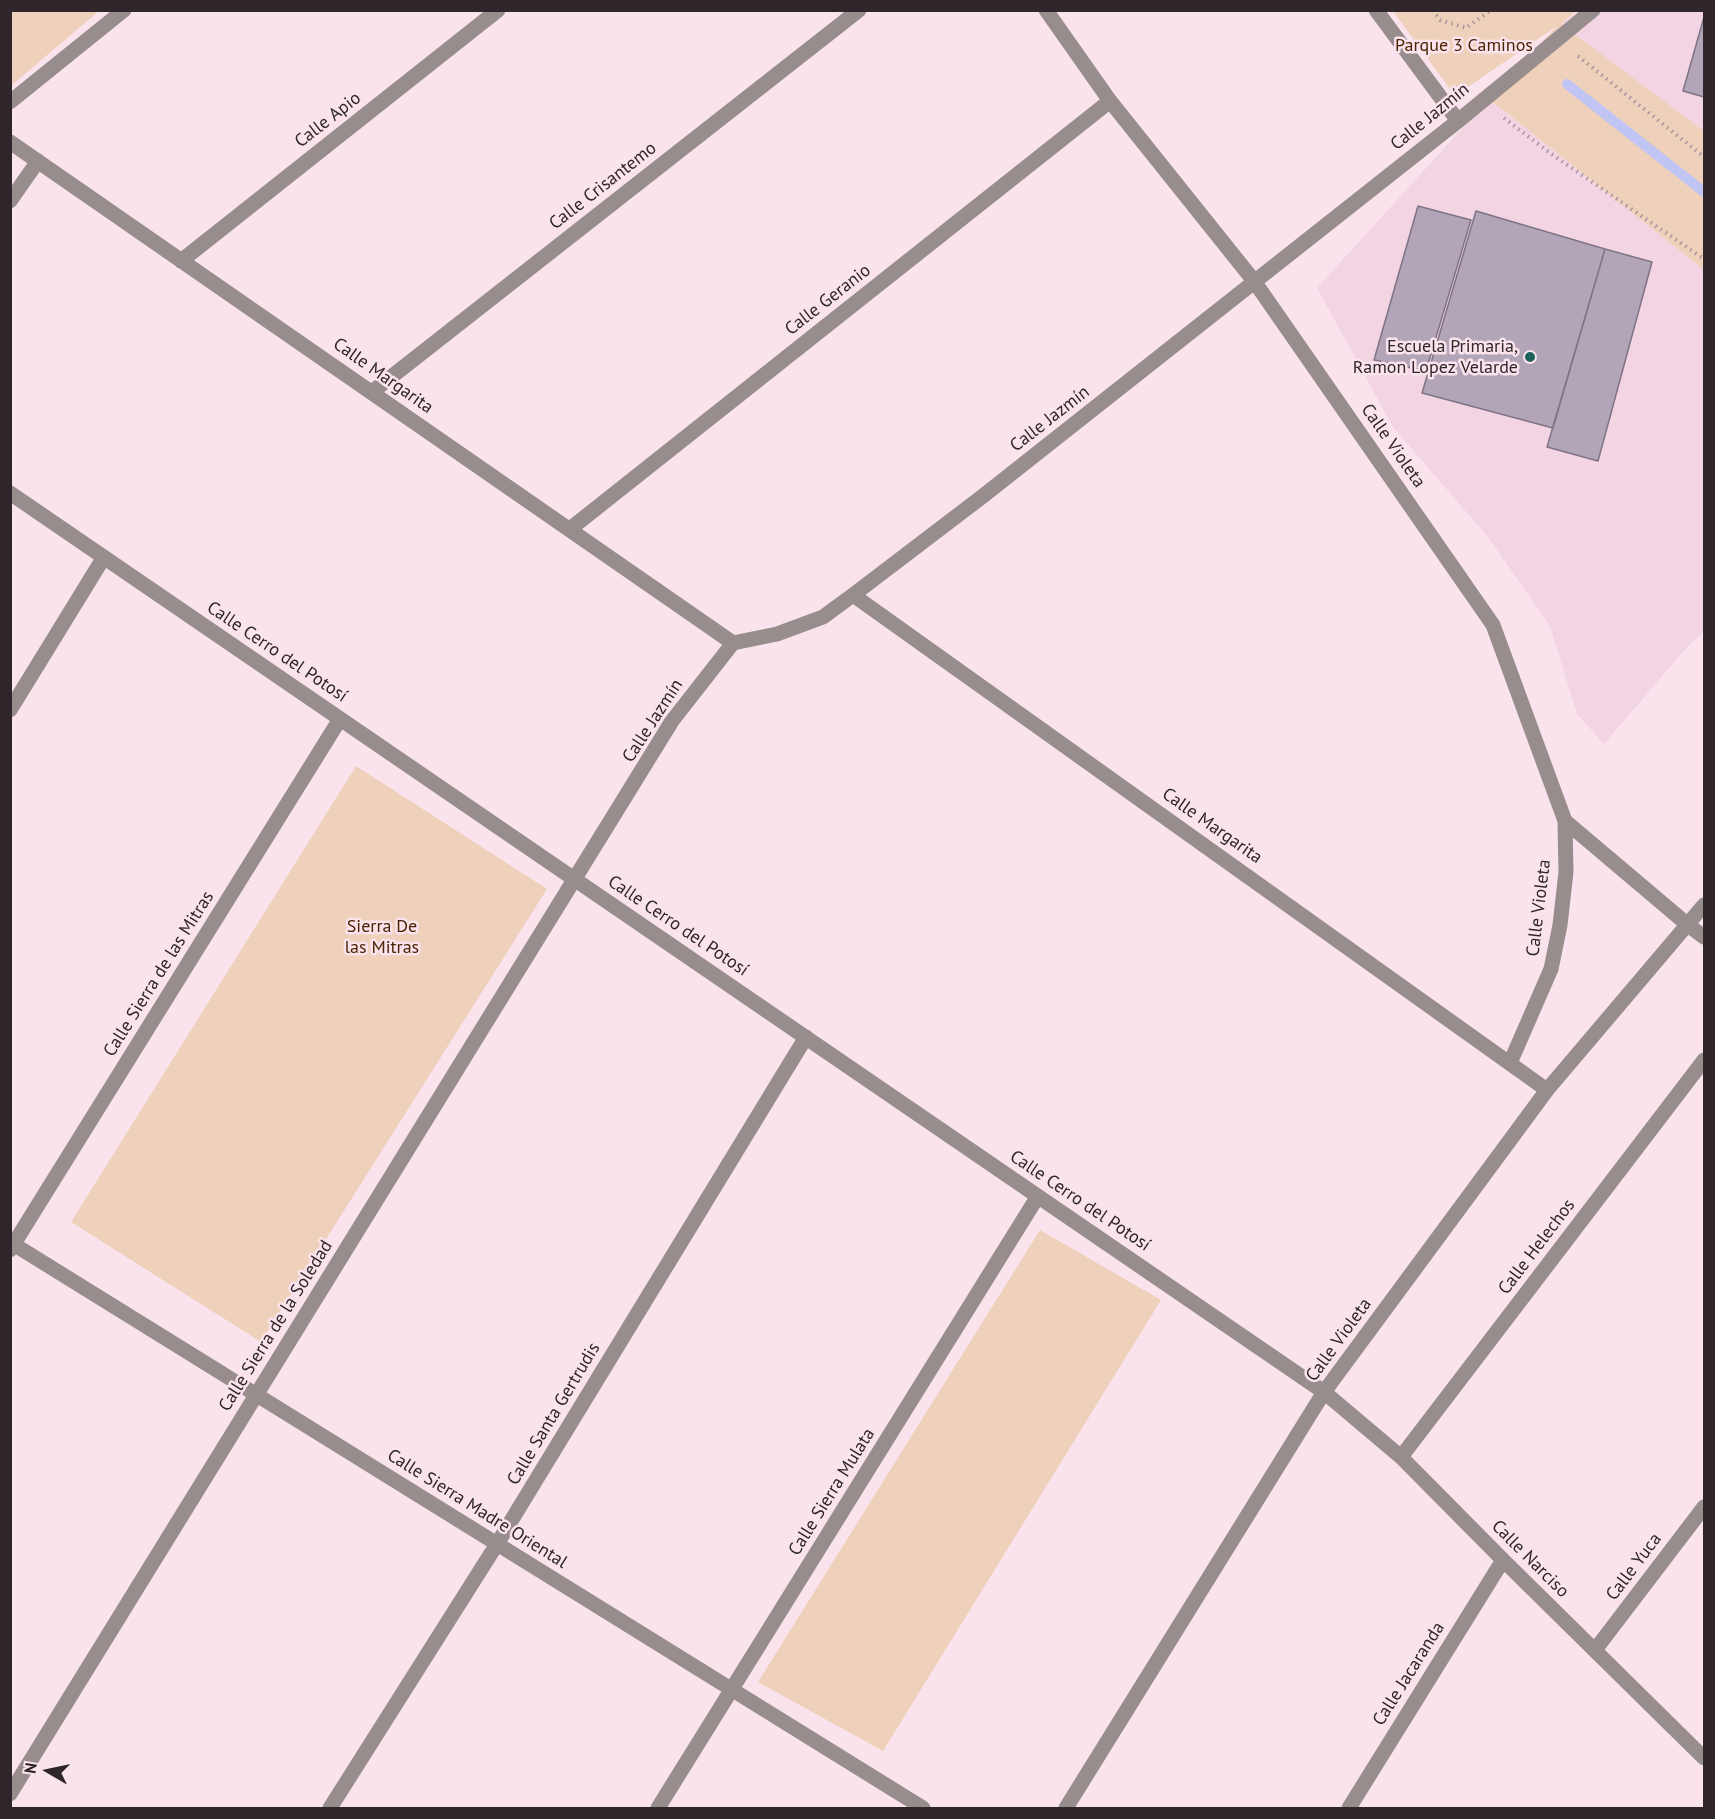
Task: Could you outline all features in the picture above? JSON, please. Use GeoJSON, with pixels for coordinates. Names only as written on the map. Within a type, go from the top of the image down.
{"type":"FeatureCollection","features":[{"type":"Feature","properties":{"kind":"street"},"geometry":{"type":"LineString","coordinates":[[10,102],[124,10]]}},
{"type":"Feature","properties":{"kind":"street","name":"Calle Apio"},"geometry":{"type":"LineString","coordinates":[[182,261],[498,10]]}},
{"type":"Feature","properties":{"kind":"street","name":"Calle Crisantemo"},"geometry":{"type":"LineString","coordinates":[[372,392],[859,10]]}},
{"type":"Feature","properties":{"kind":"street","name":"Calle Violeta"},"geometry":{"type":"LineString","coordinates":[[1046,10],[1110,101],[1254,281],[1493,625],[1565,820],[1566,872],[1560,925],[1551,969],[1510,1063]]}},
{"type":"Feature","properties":{"kind":"street"},"geometry":{"type":"LineString","coordinates":[[1376,10],[1458,121]]}},
{"type":"Feature","properties":{"kind":"street","name":"Calle Jazmín"},"geometry":{"type":"LineString","coordinates":[[575,879],[672,721],[733,643],[777,634],[823,616],[853,595],[983,496],[1458,121],[1593,10]]}},
{"type":"Feature","properties":{"kind":"street","name":"Calle Geranio"},"geometry":{"type":"LineString","coordinates":[[570,529],[1110,101]]}},
{"type":"Feature","properties":{"kind":"street","name":"Calle Margarita"},"geometry":{"type":"LineString","coordinates":[[10,142],[733,643]]}},
{"type":"Feature","properties":{"kind":"street"},"geometry":{"type":"LineString","coordinates":[[10,201],[38,161]]}},
{"type":"Feature","properties":{"kind":"street","name":"Calle Cerro del Potosí"},"geometry":{"type":"LineString","coordinates":[[10,493],[1324,1392]]}},
{"type":"Feature","properties":{"kind":"street"},"geometry":{"type":"LineString","coordinates":[[10,710],[104,557]]}},
{"type":"Feature","properties":{"kind":"street","name":"Calle Margarita"},"geometry":{"type":"LineString","coordinates":[[853,595],[1547,1090]]}},
{"type":"Feature","properties":{"kind":"street","name":"Calle Sierra de las Mitras"},"geometry":{"type":"LineString","coordinates":[[12,1246],[340,718]]}},
{"type":"Feature","properties":{"kind":"street","name":"Calle Violeta"},"geometry":{"type":"LineString","coordinates":[[1565,820],[1704,937]]}},
{"type":"Feature","properties":{"kind":"street","name":"Calle Sierra de la Soledad"},"geometry":{"type":"LineString","coordinates":[[10,1794],[575,879]]}},
{"type":"Feature","properties":{"kind":"street","name":"Calle Violeta"},"geometry":{"type":"LineString","coordinates":[[1066,1809],[1324,1392],[1547,1090],[1704,906]]}},
{"type":"Feature","properties":{"kind":"street","name":"Calle Santa Gertrudis"},"geometry":{"type":"LineString","coordinates":[[330,1809],[497,1544],[806,1037]]}},
{"type":"Feature","properties":{"kind":"street","name":"Calle Helechos"},"geometry":{"type":"LineString","coordinates":[[1401,1457],[1704,1060]]}},
{"type":"Feature","properties":{"kind":"street","name":"Calle Sierra Mulata"},"geometry":{"type":"LineString","coordinates":[[658,1809],[1038,1196]]}},
{"type":"Feature","properties":{"kind":"street","name":"Calle Sierra Madre Oriental"},"geometry":{"type":"LineString","coordinates":[[12,1246],[923,1809]]}},
{"type":"Feature","properties":{"kind":"street","name":"Calle Narciso"},"geometry":{"type":"LineString","coordinates":[[1324,1392],[1401,1457],[1704,1758]]}},
{"type":"Feature","properties":{"kind":"street","name":"Calle Yuca"},"geometry":{"type":"LineString","coordinates":[[1595,1650],[1704,1506]]}},
{"type":"Feature","properties":{"kind":"street","name":"Calle Jacaranda"},"geometry":{"type":"LineString","coordinates":[[1349,1809],[1503,1560]]}},
{"type":"Feature","properties":{"kind":"path"},"geometry":{"type":"LineString","coordinates":[[1432,10],[1440,20],[1466,28],[1491,10]]}},
{"type":"Feature","properties":{"kind":"path"},"geometry":{"type":"LineString","coordinates":[[1558,40],[1704,157]]}},
{"type":"Feature","properties":{"kind":"path"},"geometry":{"type":"LineString","coordinates":[[1482,101],[1550,153],[1704,259]]}},
{"type":"Feature","properties":{"kind":"shaded area"},"geometry":{"type":"Polygon","coordinates":[[[1579,11],[1704,11],[1704,131],[1560,24],[1579,11]]]}},
{"type":"Feature","properties":{"kind":"shaded area","name":"Escuela Primaria, Ramon Lopez Velarde"},"geometry":{"type":"Polygon","coordinates":[[[1489,99],[1704,270],[1704,632],[1688,646],[1604,744],[1577,714],[1550,626],[1488,537],[1393,427],[1317,288],[1489,99]]]}},
{"type":"Feature","properties":{"kind":"green space"},"geometry":{"type":"Polygon","coordinates":[[[11,10],[99,11],[12,85],[11,10]]]}},
{"type":"Feature","properties":{"kind":"green space","name":"Parque 3 Caminos"},"geometry":{"type":"Polygon","coordinates":[[[1393,11],[1576,11],[1561,24],[1704,131],[1704,270],[1489,99],[1557,26],[1455,96],[1393,11]]]}},
{"type":"Feature","properties":{"kind":"green space","name":"Sierra De las Mitras"},"geometry":{"type":"Polygon","coordinates":[[[356,766],[547,889],[261,1342],[71,1222],[356,766]]]}},
{"type":"Feature","properties":{"kind":"green space"},"geometry":{"type":"Polygon","coordinates":[[[1040,1230],[1161,1300],[883,1751],[758,1682],[1040,1230]]]}},
{"type":"Feature","properties":{"kind":"building"},"geometry":{"type":"Polygon","coordinates":[[[1704,17],[1704,97],[1683,91],[1704,17]]]}},
{"type":"Feature","properties":{"kind":"building"},"geometry":{"type":"Polygon","coordinates":[[[1418,206],[1471,220],[1426,371],[1374,360],[1418,206]]]}},
{"type":"Feature","properties":{"kind":"building"},"geometry":{"type":"Polygon","coordinates":[[[1476,211],[1605,249],[1553,428],[1422,393],[1476,211]]]}},
{"type":"Feature","properties":{"kind":"building"},"geometry":{"type":"Polygon","coordinates":[[[1605,249],[1652,262],[1598,461],[1547,447],[1605,249]]]}},
{"type":"Feature","properties":{"kind":"waterway"},"geometry":{"type":"LineString","coordinates":[[1567,84],[1704,192]]}},
{"type":"Feature","properties":{"kind":"place","name":"Escuela Primaria, Ramon Lopez Velarde"},"geometry":{"type":"Point","coordinates":[1530,357]}}]}
